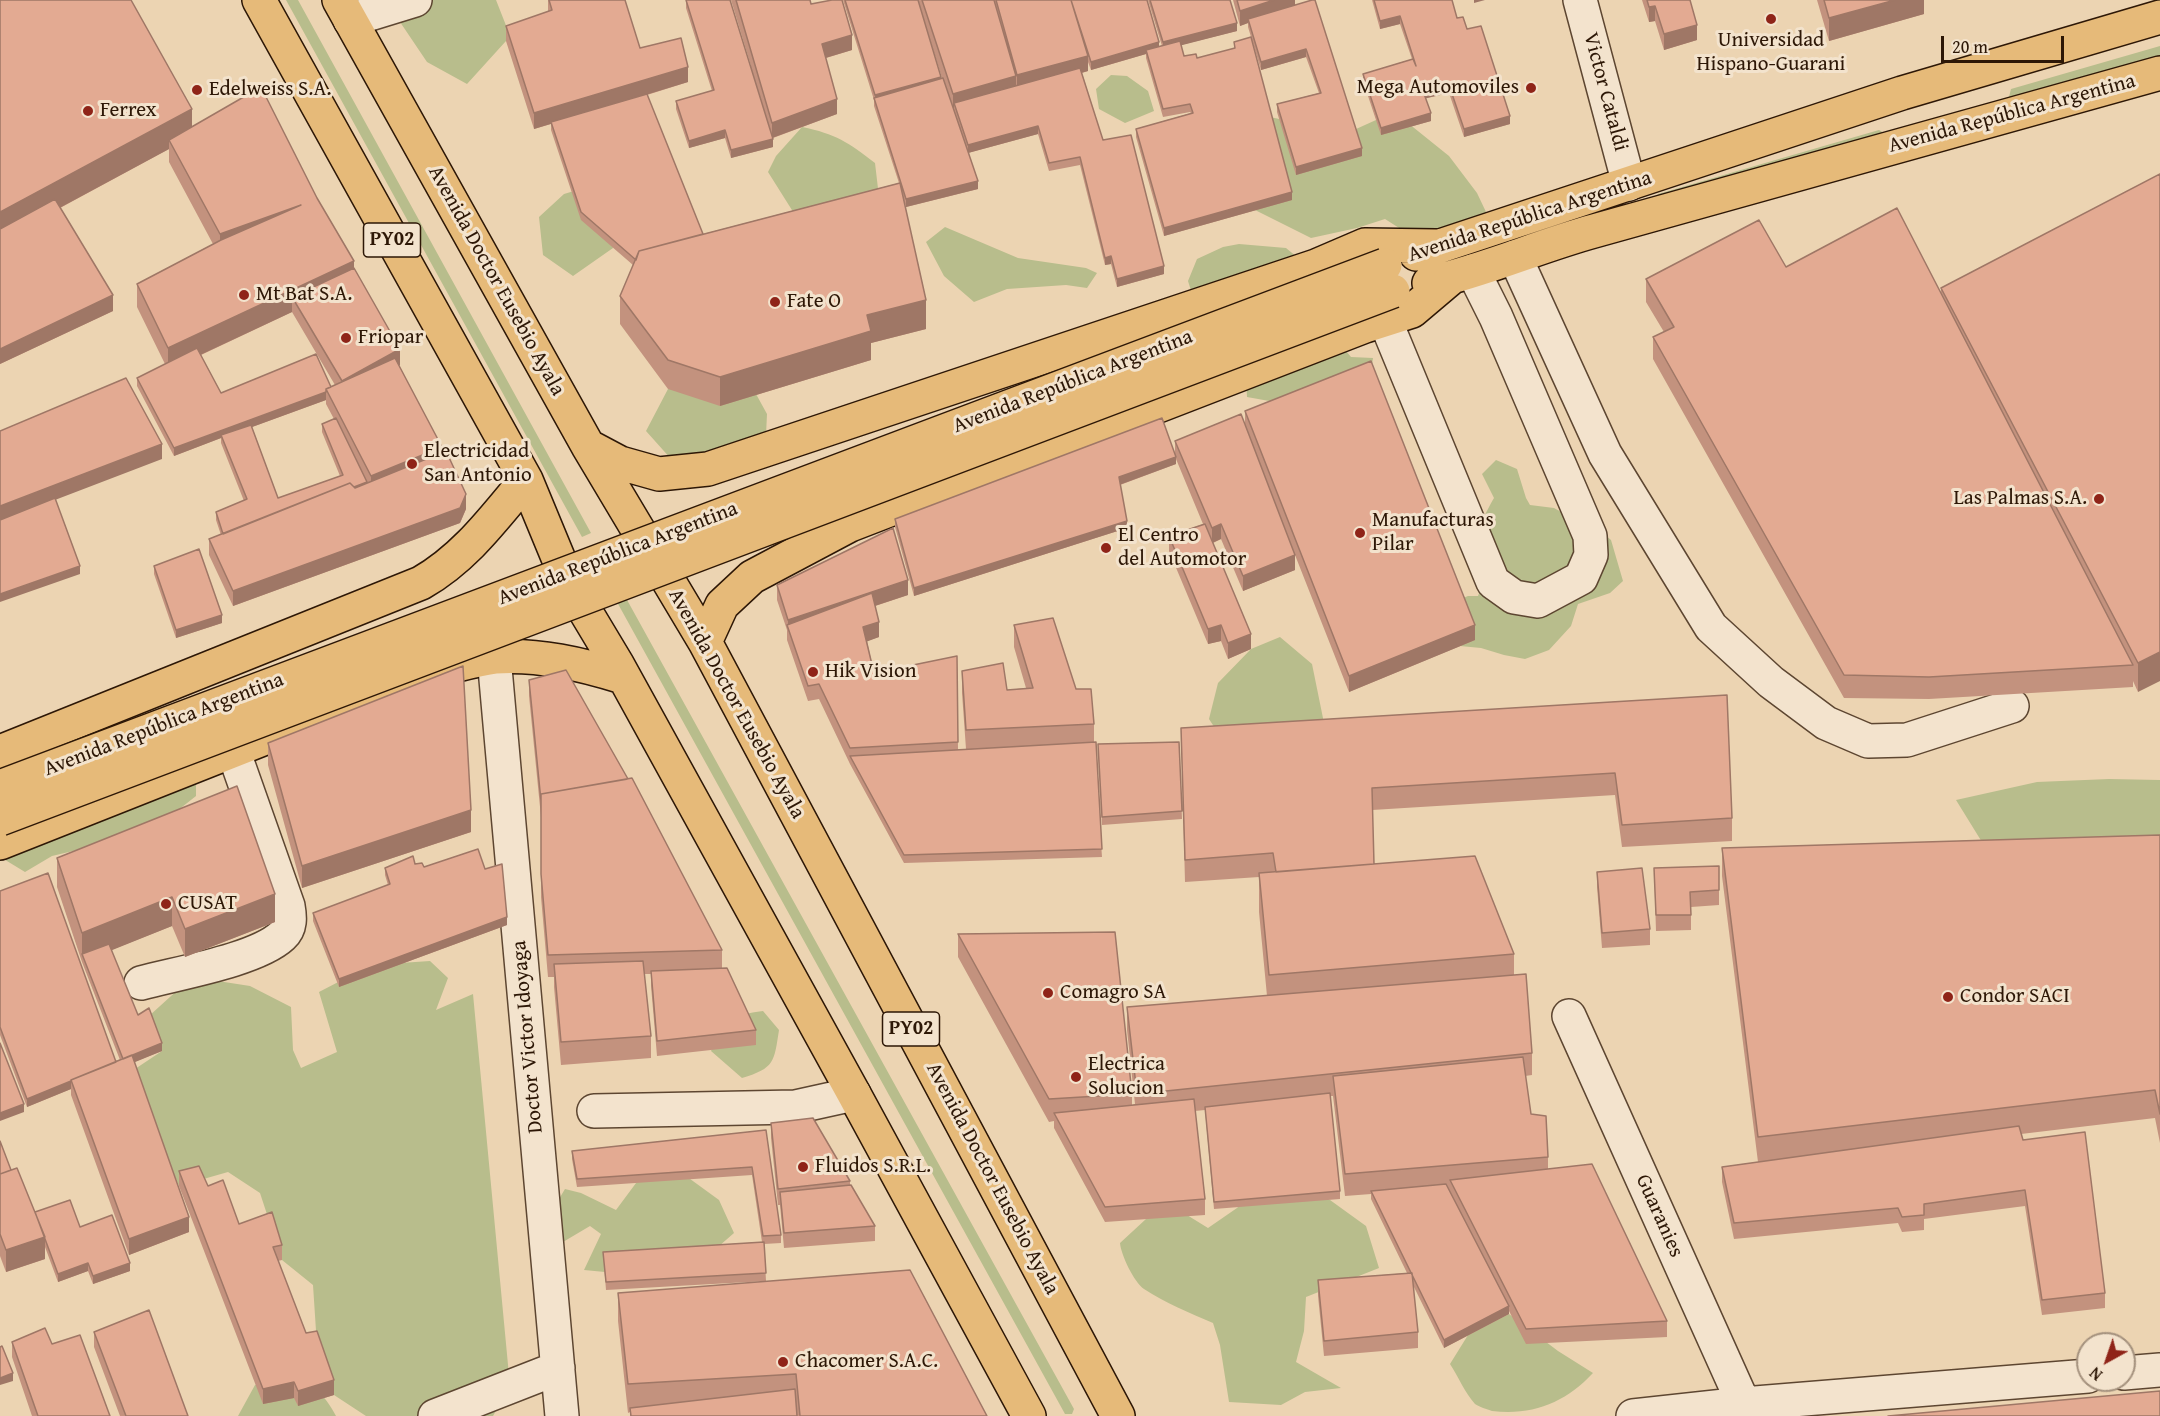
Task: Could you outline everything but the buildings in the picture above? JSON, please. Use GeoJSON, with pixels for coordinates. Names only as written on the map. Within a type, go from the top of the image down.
{"type":"FeatureCollection","features":[{"type":"Feature","properties":{"kind":"highway","name":"PY02"},"geometry":{"type":"LineString","coordinates":[[259,0],[526,480],[569,584],[623,676],[1029,1416]]}},
{"type":"Feature","properties":{"kind":"highway","name":"Avenida Doctor Eusebio Ayala"},"geometry":{"type":"LineString","coordinates":[[345,10],[588,446],[705,642],[1118,1416]]}},
{"type":"Feature","properties":{"kind":"highway","name":"Avenida República Argentina"},"geometry":{"type":"LineString","coordinates":[[0,819],[1388,292],[1436,246],[1902,93],[2160,17]]}},
{"type":"Feature","properties":{"kind":"highway","name":"Avenida República Argentina"},"geometry":{"type":"LineString","coordinates":[[0,787],[1388,292],[1462,274],[1590,232],[1913,140],[2160,73]]}},
{"type":"Feature","properties":{"kind":"highway"},"geometry":{"type":"LineString","coordinates":[[1902,93],[1913,140]]}},
{"type":"Feature","properties":{"kind":"highway"},"geometry":{"type":"LineString","coordinates":[[588,446],[620,463],[659,474],[708,469],[1316,266],[1365,245],[1436,246]]}},
{"type":"Feature","properties":{"kind":"highway"},"geometry":{"type":"LineString","coordinates":[[705,642],[722,605],[752,577],[850,525],[1388,292]]}},
{"type":"Feature","properties":{"kind":"highway"},"geometry":{"type":"LineString","coordinates":[[0,752],[421,583],[458,557],[479,536],[526,480]]}},
{"type":"Feature","properties":{"kind":"highway"},"geometry":{"type":"LineString","coordinates":[[0,843],[436,670],[494,657],[579,663],[623,676]]}},
{"type":"Feature","properties":{"kind":"street"},"geometry":{"type":"LineString","coordinates":[[345,10],[415,0]]}},
{"type":"Feature","properties":{"kind":"street","name":"Victor Cataldi"},"geometry":{"type":"LineString","coordinates":[[1580,0],[1629,184]]}},
{"type":"Feature","properties":{"kind":"street"},"geometry":{"type":"LineString","coordinates":[[1515,257],[1605,454],[1712,627],[1772,682],[1826,723],[1868,741],[1907,740],[2012,706]]}},
{"type":"Feature","properties":{"kind":"street"},"geometry":{"type":"LineString","coordinates":[[1388,292],[1493,582],[1514,597],[1538,601],[1581,578],[1591,555],[1590,536],[1496,317],[1462,274]]}},
{"type":"Feature","properties":{"kind":"street","name":"Doctor Victor Idoyaga"},"geometry":{"type":"LineString","coordinates":[[494,657],[562,1416]]}},
{"type":"Feature","properties":{"kind":"street"},"geometry":{"type":"LineString","coordinates":[[141,983],[253,954],[283,936],[291,922],[288,906],[233,750]]}},
{"type":"Feature","properties":{"kind":"street","name":"Guaranies"},"geometry":{"type":"LineString","coordinates":[[1569,1016],[1746,1410]]}},
{"type":"Feature","properties":{"kind":"street"},"geometry":{"type":"LineString","coordinates":[[594,1111],[795,1107],[854,1094]]}},
{"type":"Feature","properties":{"kind":"street"},"geometry":{"type":"LineString","coordinates":[[435,1416],[558,1368]]}},
{"type":"Feature","properties":{"kind":"street"},"geometry":{"type":"LineString","coordinates":[[2136,1372],[2160,1370]]}},
{"type":"Feature","properties":{"kind":"street"},"geometry":{"type":"LineString","coordinates":[[1633,1416],[1746,1410],[2076,1377]]}},
{"type":"Feature","properties":{"kind":"green space"},"geometry":{"type":"Polygon","coordinates":[[[286,0],[298,0],[591,533],[582,537],[286,0]]]}},
{"type":"Feature","properties":{"kind":"green space"},"geometry":{"type":"Polygon","coordinates":[[[403,0],[496,0],[507,28],[506,41],[467,84],[427,62],[398,19],[403,0]]]}},
{"type":"Feature","properties":{"kind":"green space"},"geometry":{"type":"Polygon","coordinates":[[[2160,46],[2160,57],[2013,100],[2009,97],[2011,89],[2160,46]]]}},
{"type":"Feature","properties":{"kind":"green space"},"geometry":{"type":"Polygon","coordinates":[[[1111,75],[1127,76],[1148,91],[1154,111],[1125,123],[1099,109],[1096,89],[1111,75]]]}},
{"type":"Feature","properties":{"kind":"green space"},"geometry":{"type":"Polygon","coordinates":[[[1398,115],[1449,156],[1477,193],[1496,233],[1471,259],[1440,254],[1385,219],[1311,238],[1243,204],[1270,117],[1307,125],[1334,139],[1376,120],[1398,115]]]}},
{"type":"Feature","properties":{"kind":"green space"},"geometry":{"type":"Polygon","coordinates":[[[802,127],[841,140],[875,163],[879,197],[802,226],[768,172],[776,156],[802,127]]]}},
{"type":"Feature","properties":{"kind":"green space"},"geometry":{"type":"Polygon","coordinates":[[[1879,130],[1884,133],[1656,198],[1658,194],[1879,130]]]}},
{"type":"Feature","properties":{"kind":"green space"},"geometry":{"type":"Polygon","coordinates":[[[604,182],[613,248],[573,276],[543,255],[539,217],[564,194],[604,182]]]}},
{"type":"Feature","properties":{"kind":"green space"},"geometry":{"type":"Polygon","coordinates":[[[945,227],[1018,258],[1086,268],[1097,273],[1087,288],[1066,285],[1007,289],[974,302],[944,276],[926,242],[945,227]]]}},
{"type":"Feature","properties":{"kind":"green space"},"geometry":{"type":"Polygon","coordinates":[[[1239,244],[1286,248],[1303,262],[1193,297],[1188,281],[1197,259],[1223,247],[1239,244]]]}},
{"type":"Feature","properties":{"kind":"green space"},"geometry":{"type":"Polygon","coordinates":[[[1341,345],[1351,357],[1373,358],[1369,385],[1297,406],[1247,397],[1245,360],[1341,345]]]}},
{"type":"Feature","properties":{"kind":"green space"},"geometry":{"type":"Polygon","coordinates":[[[745,374],[767,414],[766,435],[680,469],[646,431],[668,389],[701,375],[745,374]]]}},
{"type":"Feature","properties":{"kind":"green space"},"geometry":{"type":"Polygon","coordinates":[[[1496,460],[1517,469],[1530,505],[1554,508],[1598,529],[1611,540],[1623,581],[1610,593],[1578,604],[1571,626],[1549,650],[1525,659],[1481,648],[1460,646],[1451,603],[1468,596],[1478,596],[1481,588],[1483,570],[1478,538],[1483,520],[1494,498],[1482,474],[1496,460]]]}},
{"type":"Feature","properties":{"kind":"green space"},"geometry":{"type":"Polygon","coordinates":[[[621,589],[1074,1409],[1072,1414],[1065,1414],[612,593],[621,589]]]}},
{"type":"Feature","properties":{"kind":"green space"},"geometry":{"type":"Polygon","coordinates":[[[1280,637],[1312,664],[1325,728],[1228,748],[1209,719],[1218,683],[1251,649],[1280,637]]]}},
{"type":"Feature","properties":{"kind":"green space"},"geometry":{"type":"Polygon","coordinates":[[[196,772],[196,796],[149,833],[52,856],[25,872],[2,858],[196,772]]]}},
{"type":"Feature","properties":{"kind":"green space"},"geometry":{"type":"Polygon","coordinates":[[[2109,779],[2160,780],[2160,888],[1998,868],[1956,800],[2037,782],[2109,779]]]}},
{"type":"Feature","properties":{"kind":"green space"},"geometry":{"type":"Polygon","coordinates":[[[430,961],[448,978],[436,1010],[473,994],[510,1386],[493,1416],[366,1416],[334,1395],[317,1346],[313,1285],[282,1260],[260,1193],[228,1172],[179,1186],[132,1071],[162,1051],[149,1016],[192,977],[250,986],[291,1007],[293,1050],[301,1068],[337,1052],[319,992],[371,965],[430,961]]]}},
{"type":"Feature","properties":{"kind":"green space"},"geometry":{"type":"Polygon","coordinates":[[[763,1011],[779,1030],[774,1057],[761,1071],[742,1078],[711,1051],[720,1034],[731,1022],[744,1015],[763,1011]]]}},
{"type":"Feature","properties":{"kind":"green space"},"geometry":{"type":"Polygon","coordinates":[[[1275,1171],[1330,1200],[1366,1226],[1379,1268],[1306,1297],[1304,1331],[1296,1362],[1341,1388],[1305,1392],[1281,1405],[1229,1402],[1220,1345],[1213,1323],[1169,1303],[1140,1286],[1129,1268],[1120,1243],[1146,1219],[1174,1207],[1208,1228],[1237,1208],[1275,1171]]]}},
{"type":"Feature","properties":{"kind":"green space"},"geometry":{"type":"Polygon","coordinates":[[[686,1176],[719,1200],[734,1233],[695,1267],[626,1274],[584,1270],[601,1234],[590,1226],[563,1242],[553,1209],[565,1189],[581,1193],[616,1210],[639,1179],[686,1176]]]}},
{"type":"Feature","properties":{"kind":"green space"},"geometry":{"type":"Polygon","coordinates":[[[1509,1314],[1558,1351],[1593,1373],[1572,1392],[1535,1409],[1492,1411],[1475,1404],[1450,1364],[1468,1335],[1509,1314]]]}},
{"type":"Feature","properties":{"kind":"green space"},"geometry":{"type":"Polygon","coordinates":[[[289,1372],[316,1390],[327,1401],[336,1416],[238,1416],[255,1385],[289,1372]]]}},
{"type":"Feature","properties":{"kind":"place","name":"Universidad Hispano-Guarani"},"geometry":{"type":"Point","coordinates":[1771,19]}},
{"type":"Feature","properties":{"kind":"place","name":"Mega Automoviles"},"geometry":{"type":"Point","coordinates":[1531,88]}},
{"type":"Feature","properties":{"kind":"place","name":"Edelweiss S.A."},"geometry":{"type":"Point","coordinates":[197,90]}},
{"type":"Feature","properties":{"kind":"place","name":"Ferrex"},"geometry":{"type":"Point","coordinates":[88,111]}},
{"type":"Feature","properties":{"kind":"place","name":"Mt Bat S.A."},"geometry":{"type":"Point","coordinates":[244,295]}},
{"type":"Feature","properties":{"kind":"place","name":"Fate O"},"geometry":{"type":"Point","coordinates":[775,302]}},
{"type":"Feature","properties":{"kind":"place","name":"Friopar"},"geometry":{"type":"Point","coordinates":[346,338]}},
{"type":"Feature","properties":{"kind":"place","name":"Electricidad San Antonio"},"geometry":{"type":"Point","coordinates":[412,464]}},
{"type":"Feature","properties":{"kind":"place","name":"Las Palmas S.A."},"geometry":{"type":"Point","coordinates":[2099,499]}},
{"type":"Feature","properties":{"kind":"place","name":"Manufacturas Pilar"},"geometry":{"type":"Point","coordinates":[1360,533]}},
{"type":"Feature","properties":{"kind":"place","name":"El Centro del Automotor"},"geometry":{"type":"Point","coordinates":[1106,548]}},
{"type":"Feature","properties":{"kind":"place","name":"Hik Vision"},"geometry":{"type":"Point","coordinates":[813,672]}},
{"type":"Feature","properties":{"kind":"place","name":"CUSAT"},"geometry":{"type":"Point","coordinates":[166,904]}},
{"type":"Feature","properties":{"kind":"place","name":"Comagro SA"},"geometry":{"type":"Point","coordinates":[1048,993]}},
{"type":"Feature","properties":{"kind":"place","name":"Condor SACI"},"geometry":{"type":"Point","coordinates":[1948,997]}},
{"type":"Feature","properties":{"kind":"place","name":"Electrica Solucion"},"geometry":{"type":"Point","coordinates":[1076,1077]}},
{"type":"Feature","properties":{"kind":"place","name":"Fluidos S.R.L."},"geometry":{"type":"Point","coordinates":[803,1167]}},
{"type":"Feature","properties":{"kind":"place","name":"Chacomer S.A.C."},"geometry":{"type":"Point","coordinates":[783,1362]}}]}
